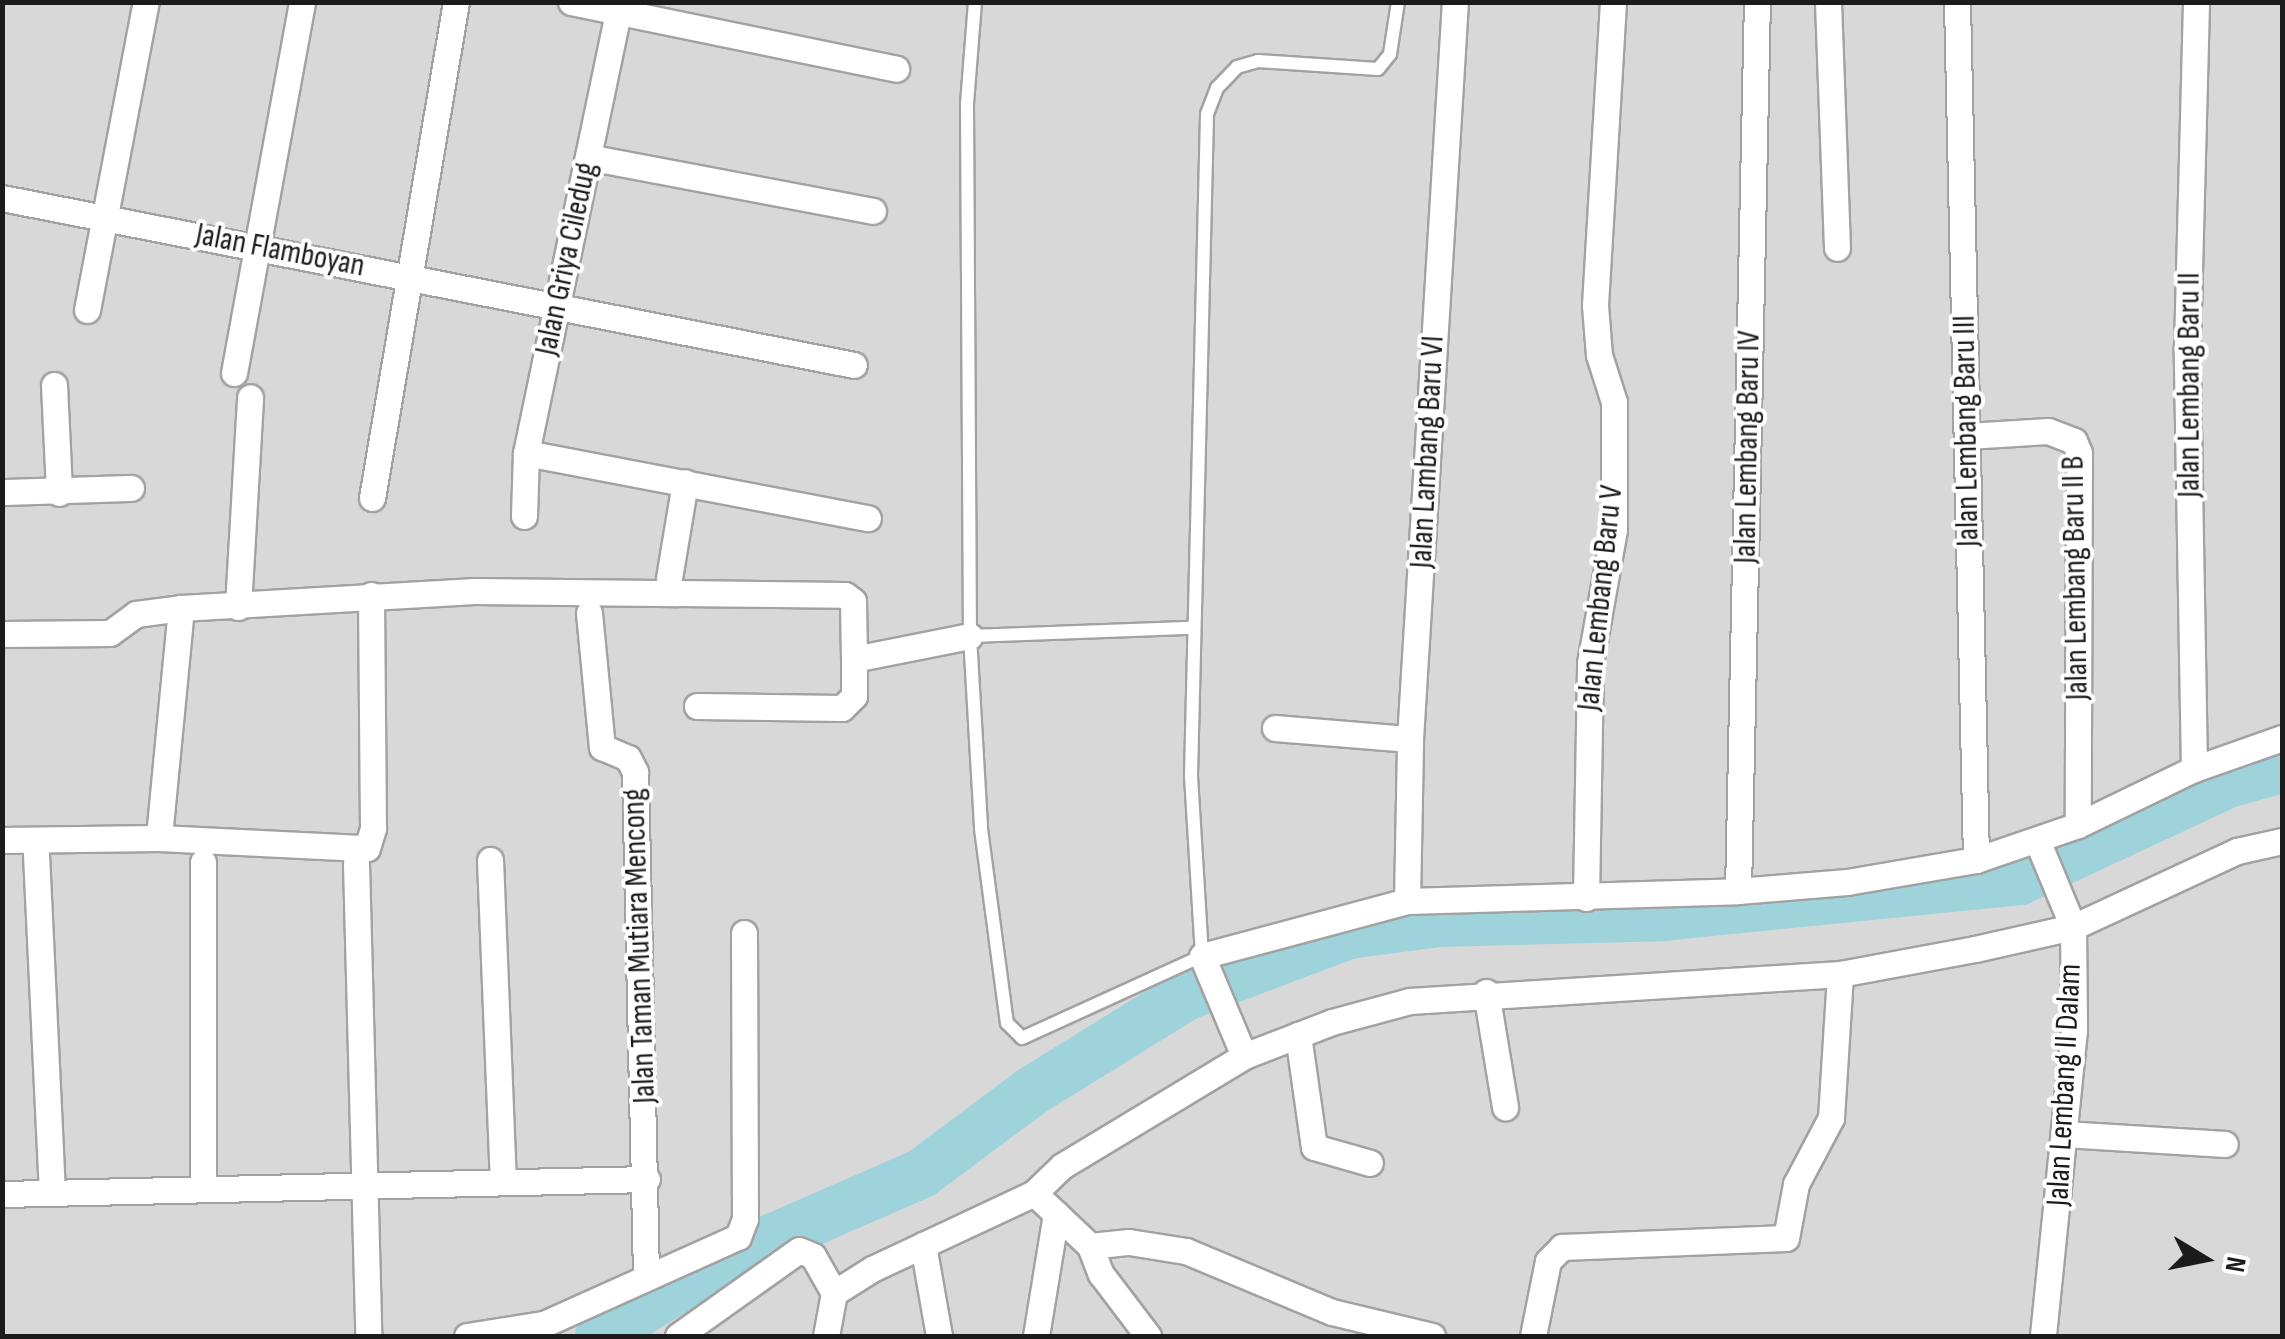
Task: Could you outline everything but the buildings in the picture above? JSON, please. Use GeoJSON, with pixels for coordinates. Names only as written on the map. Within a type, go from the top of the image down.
{"type":"FeatureCollection","features":[{"type":"Feature","properties":{"kind":"street"},"geometry":{"type":"LineString","coordinates":[[87,310],[146,2]]}},
{"type":"Feature","properties":{"kind":"street"},"geometry":{"type":"LineString","coordinates":[[234,373],[254,246],[302,2]]}},
{"type":"Feature","properties":{"kind":"street"},"geometry":{"type":"LineString","coordinates":[[372,498],[456,2]]}},
{"type":"Feature","properties":{"kind":"street"},"geometry":{"type":"LineString","coordinates":[[571,2],[619,8],[896,69]]}},
{"type":"Feature","properties":{"kind":"street","name":"Jalan Lambang Baru VI"},"geometry":{"type":"LineString","coordinates":[[1407,901],[1410,739],[1454,2]]}},
{"type":"Feature","properties":{"kind":"street","name":"Jalan Lembang Baru V"},"geometry":{"type":"LineString","coordinates":[[1586,898],[1590,664],[1614,530],[1614,402],[1599,355],[1595,305],[1613,2]]}},
{"type":"Feature","properties":{"kind":"street","name":"Jalan Lembang Baru IV"},"geometry":{"type":"LineString","coordinates":[[1738,892],[1757,2]]}},
{"type":"Feature","properties":{"kind":"street"},"geometry":{"type":"LineString","coordinates":[[1828,2],[1837,248]]}},
{"type":"Feature","properties":{"kind":"street","name":"Jalan Lembang Baru III"},"geometry":{"type":"LineString","coordinates":[[1958,2],[1976,860]]}},
{"type":"Feature","properties":{"kind":"street","name":"Jalan Lembang Baru II"},"geometry":{"type":"LineString","coordinates":[[2194,768],[2187,347],[2196,2]]}},
{"type":"Feature","properties":{"kind":"street","name":"Jalan Griya Ciledug"},"geometry":{"type":"LineString","coordinates":[[524,516],[526,453],[619,8]]}},
{"type":"Feature","properties":{"kind":"street"},"geometry":{"type":"LineString","coordinates":[[588,157],[873,210]]}},
{"type":"Feature","properties":{"kind":"street","name":"Jalan Flamboyan"},"geometry":{"type":"LineString","coordinates":[[2,198],[854,365]]}},
{"type":"Feature","properties":{"kind":"street"},"geometry":{"type":"LineString","coordinates":[[54,385],[59,492]]}},
{"type":"Feature","properties":{"kind":"street"},"geometry":{"type":"LineString","coordinates":[[238,606],[250,398]]}},
{"type":"Feature","properties":{"kind":"street","name":"Jalan Lembang Baru II B"},"geometry":{"type":"LineString","coordinates":[[1967,436],[2048,431],[2074,441],[2079,453],[2078,824]]}},
{"type":"Feature","properties":{"kind":"street"},"geometry":{"type":"LineString","coordinates":[[526,453],[868,518]]}},
{"type":"Feature","properties":{"kind":"street"},"geometry":{"type":"LineString","coordinates":[[669,578],[685,482]]}},
{"type":"Feature","properties":{"kind":"street"},"geometry":{"type":"LineString","coordinates":[[2,492],[131,488]]}},
{"type":"Feature","properties":{"kind":"street"},"geometry":{"type":"LineString","coordinates":[[2,840],[159,838],[312,848],[371,844],[371,595]]}},
{"type":"Feature","properties":{"kind":"street"},"geometry":{"type":"LineString","coordinates":[[2,634],[110,633],[136,614],[371,595],[845,595],[853,602],[854,696],[842,708],[696,706]]}},
{"type":"Feature","properties":{"kind":"street"},"geometry":{"type":"LineString","coordinates":[[159,838],[181,608]]}},
{"type":"Feature","properties":{"kind":"street","name":"Jalan Taman Mutiara Mencong"},"geometry":{"type":"LineString","coordinates":[[590,614],[602,747],[628,758],[634,772],[647,1180],[646,1274]]}},
{"type":"Feature","properties":{"kind":"street"},"geometry":{"type":"LineString","coordinates":[[854,659],[970,636]]}},
{"type":"Feature","properties":{"kind":"street"},"geometry":{"type":"LineString","coordinates":[[1274,728],[1410,739]]}},
{"type":"Feature","properties":{"kind":"street"},"geometry":{"type":"LineString","coordinates":[[1244,1056],[1203,963],[1407,901],[1738,892],[1847,882],[2042,850],[2078,824],[2194,768],[2282,738]]}},
{"type":"Feature","properties":{"kind":"street"},"geometry":{"type":"LineString","coordinates":[[834,1293],[923,1244],[1034,1193],[1062,1166],[1244,1056],[1298,1035],[1410,1001],[1486,992],[1840,974],[2070,918],[2237,851],[2282,841]]}},
{"type":"Feature","properties":{"kind":"street","name":"Jalan Lembang II Dalam"},"geometry":{"type":"LineString","coordinates":[[2042,850],[2070,918],[2065,1134],[2043,1336]]}},
{"type":"Feature","properties":{"kind":"street"},"geometry":{"type":"LineString","coordinates":[[36,854],[52,1192]]}},
{"type":"Feature","properties":{"kind":"street"},"geometry":{"type":"LineString","coordinates":[[490,860],[504,1179]]}},
{"type":"Feature","properties":{"kind":"street"},"geometry":{"type":"LineString","coordinates":[[203,862],[203,1185]]}},
{"type":"Feature","properties":{"kind":"street"},"geometry":{"type":"LineString","coordinates":[[356,863],[368,1336]]}},
{"type":"Feature","properties":{"kind":"street"},"geometry":{"type":"LineString","coordinates":[[467,1336],[544,1324],[646,1274],[731,1240],[743,1229],[744,933]]}},
{"type":"Feature","properties":{"kind":"street"},"geometry":{"type":"LineString","coordinates":[[1534,1336],[1548,1261],[1562,1247],[1786,1238],[1796,1184],[1830,1118],[1840,974]]}},
{"type":"Feature","properties":{"kind":"street"},"geometry":{"type":"LineString","coordinates":[[1486,992],[1505,1107]]}},
{"type":"Feature","properties":{"kind":"street"},"geometry":{"type":"LineString","coordinates":[[1298,1035],[1314,1148],[1370,1163]]}},
{"type":"Feature","properties":{"kind":"street"},"geometry":{"type":"LineString","coordinates":[[2065,1134],[2225,1144]]}},
{"type":"Feature","properties":{"kind":"street"},"geometry":{"type":"LineString","coordinates":[[2,1194],[203,1185],[647,1180]]}},
{"type":"Feature","properties":{"kind":"street"},"geometry":{"type":"LineString","coordinates":[[1034,1193],[1090,1246],[1101,1274],[1148,1336]]}},
{"type":"Feature","properties":{"kind":"street"},"geometry":{"type":"LineString","coordinates":[[1028,1335],[1056,1214]]}},
{"type":"Feature","properties":{"kind":"street"},"geometry":{"type":"LineString","coordinates":[[1090,1246],[1129,1242],[1186,1251],[1332,1312],[1432,1336]]}},
{"type":"Feature","properties":{"kind":"street"},"geometry":{"type":"LineString","coordinates":[[923,1244],[939,1336]]}},
{"type":"Feature","properties":{"kind":"street"},"geometry":{"type":"LineString","coordinates":[[678,1336],[799,1250],[813,1256],[834,1293],[826,1336]]}},
{"type":"Feature","properties":{"kind":"lane"},"geometry":{"type":"LineString","coordinates":[[975,2],[967,104],[970,636],[982,829],[1013,1034],[1033,1038],[1203,963],[1191,775],[1206,114],[1227,78],[1258,61],[1378,69],[1390,54],[1398,2]]}},
{"type":"Feature","properties":{"kind":"lane"},"geometry":{"type":"LineString","coordinates":[[970,636],[1193,628]]}},
{"type":"Feature","properties":{"kind":"shaded area"},"geometry":{"type":"Polygon","coordinates":[[[3,3],[2282,3],[2282,1336],[3,1336],[3,3]]]}},
{"type":"Feature","properties":{"kind":"waterway"},"geometry":{"type":"LineString","coordinates":[[600,1336],[721,1261],[922,1173],[1032,1091],[1185,996],[1349,934],[1439,922],[1662,916],[2020,880],[2228,783],[2282,768]]}}]}
